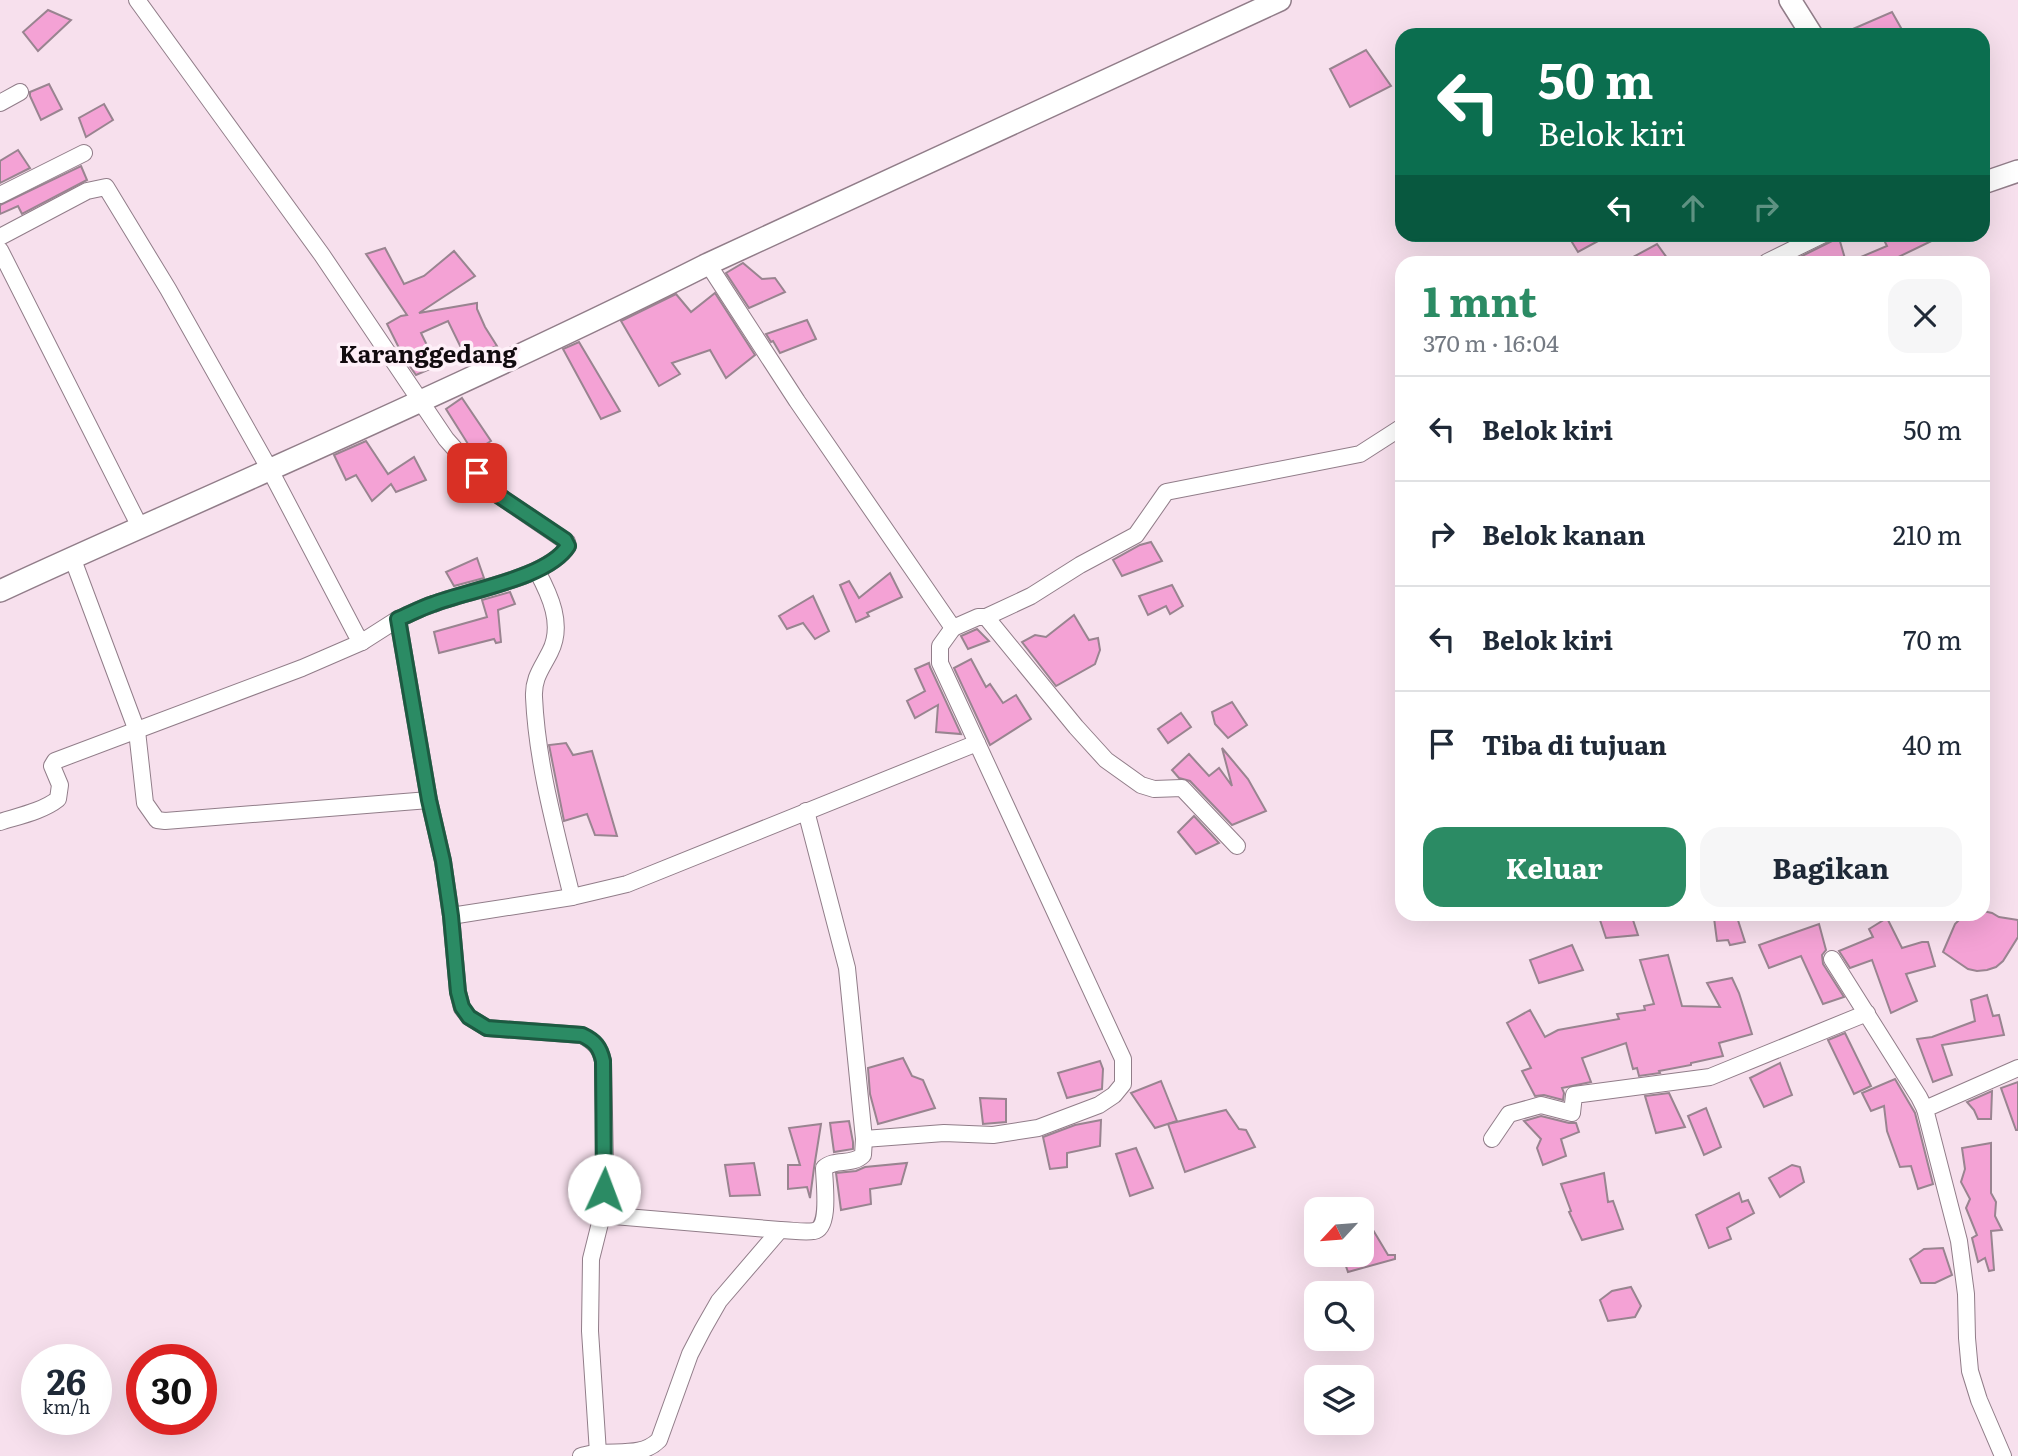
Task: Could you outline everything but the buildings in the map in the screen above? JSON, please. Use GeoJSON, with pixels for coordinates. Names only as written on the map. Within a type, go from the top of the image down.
{"type":"FeatureCollection","features":[{"type":"Feature","properties":{"kind":"street"},"geometry":{"type":"LineString","coordinates":[[0,822],[54,803],[58,799],[60,785],[52,766],[55,761],[302,668],[362,642],[398,619],[433,604],[537,570],[559,557],[568,546],[567,542],[492,491],[446,439],[322,255],[137,0]]}},
{"type":"Feature","properties":{"kind":"street"},"geometry":{"type":"LineString","coordinates":[[0,591],[420,401],[708,264],[1280,0]]}},
{"type":"Feature","properties":{"kind":"street"},"geometry":{"type":"LineString","coordinates":[[1790,0],[1808,28]]}},
{"type":"Feature","properties":{"kind":"street"},"geometry":{"type":"LineString","coordinates":[[0,103],[20,92]]}},
{"type":"Feature","properties":{"kind":"street"},"geometry":{"type":"LineString","coordinates":[[0,195],[84,153]]}},
{"type":"Feature","properties":{"kind":"street"},"geometry":{"type":"LineString","coordinates":[[1990,181],[2018,171]]}},
{"type":"Feature","properties":{"kind":"street"},"geometry":{"type":"LineString","coordinates":[[0,237],[87,191],[106,187],[168,289],[270,470],[362,642]]}},
{"type":"Feature","properties":{"kind":"street"},"geometry":{"type":"LineString","coordinates":[[1779,256],[1808,242]]}},
{"type":"Feature","properties":{"kind":"street"},"geometry":{"type":"LineString","coordinates":[[0,250],[5,272],[139,527]]}},
{"type":"Feature","properties":{"kind":"street"},"geometry":{"type":"LineString","coordinates":[[708,264],[797,401],[953,628]]}},
{"type":"Feature","properties":{"kind":"street"},"geometry":{"type":"LineString","coordinates":[[864,1139],[944,1133],[993,1135],[1038,1128],[1099,1105],[1114,1095],[1123,1084],[1123,1059],[940,663],[940,646],[953,628],[978,617],[986,617],[1031,596],[1080,565],[1136,535],[1166,492],[1360,454],[1395,431]]}},
{"type":"Feature","properties":{"kind":"street"},"geometry":{"type":"LineString","coordinates":[[72,557],[137,731],[145,803],[157,820],[429,800]]}},
{"type":"Feature","properties":{"kind":"street"},"geometry":{"type":"LineString","coordinates":[[537,570],[549,593],[555,614],[555,635],[551,651],[535,678],[533,693],[536,727],[552,813],[572,897]]}},
{"type":"Feature","properties":{"kind":"street"},"geometry":{"type":"LineString","coordinates":[[986,617],[1106,760],[1141,785],[1154,789],[1182,788],[1237,846]]}},
{"type":"Feature","properties":{"kind":"street"},"geometry":{"type":"LineString","coordinates":[[398,619],[429,800],[443,861],[462,1007],[469,1017],[487,1028],[582,1035],[599,1047],[603,1061],[605,1166],[602,1214],[591,1259],[590,1331],[598,1453]]}},
{"type":"Feature","properties":{"kind":"street"},"geometry":{"type":"LineString","coordinates":[[451,916],[572,897],[627,884],[976,743]]}},
{"type":"Feature","properties":{"kind":"street"},"geometry":{"type":"LineString","coordinates":[[602,1214],[816,1231],[824,1222],[824,1168],[828,1164],[858,1160],[863,1154],[864,1139],[847,968],[806,811]]}},
{"type":"Feature","properties":{"kind":"street"},"geometry":{"type":"LineString","coordinates":[[1832,960],[1925,1109],[1959,1241],[1966,1294],[1970,1371],[1979,1400],[2003,1456]]}},
{"type":"Feature","properties":{"kind":"street"},"geometry":{"type":"LineString","coordinates":[[1492,1139],[1509,1114],[1541,1105],[1572,1113],[1574,1096],[1710,1077],[1867,1013]]}},
{"type":"Feature","properties":{"kind":"street"},"geometry":{"type":"LineString","coordinates":[[1925,1109],[2018,1068]]}},
{"type":"Feature","properties":{"kind":"street"},"geometry":{"type":"LineString","coordinates":[[581,1456],[598,1453],[637,1454],[654,1446],[659,1440],[690,1354],[702,1329],[719,1301],[780,1230]]}},
{"type":"Feature","properties":{"kind":"district","name":"Karanggedang"},"geometry":{"type":"Point","coordinates":[428,355]}},
{"type":"Feature","properties":{"kind":"route"},"geometry":{"type":"LineString","coordinates":[[477,473],[492,491],[565,540],[568,546],[559,557],[537,570],[433,604],[398,619],[429,800],[443,861],[458,992],[462,1007],[469,1017],[487,1028],[582,1035],[599,1047],[603,1061],[604,1190]]}}]}
